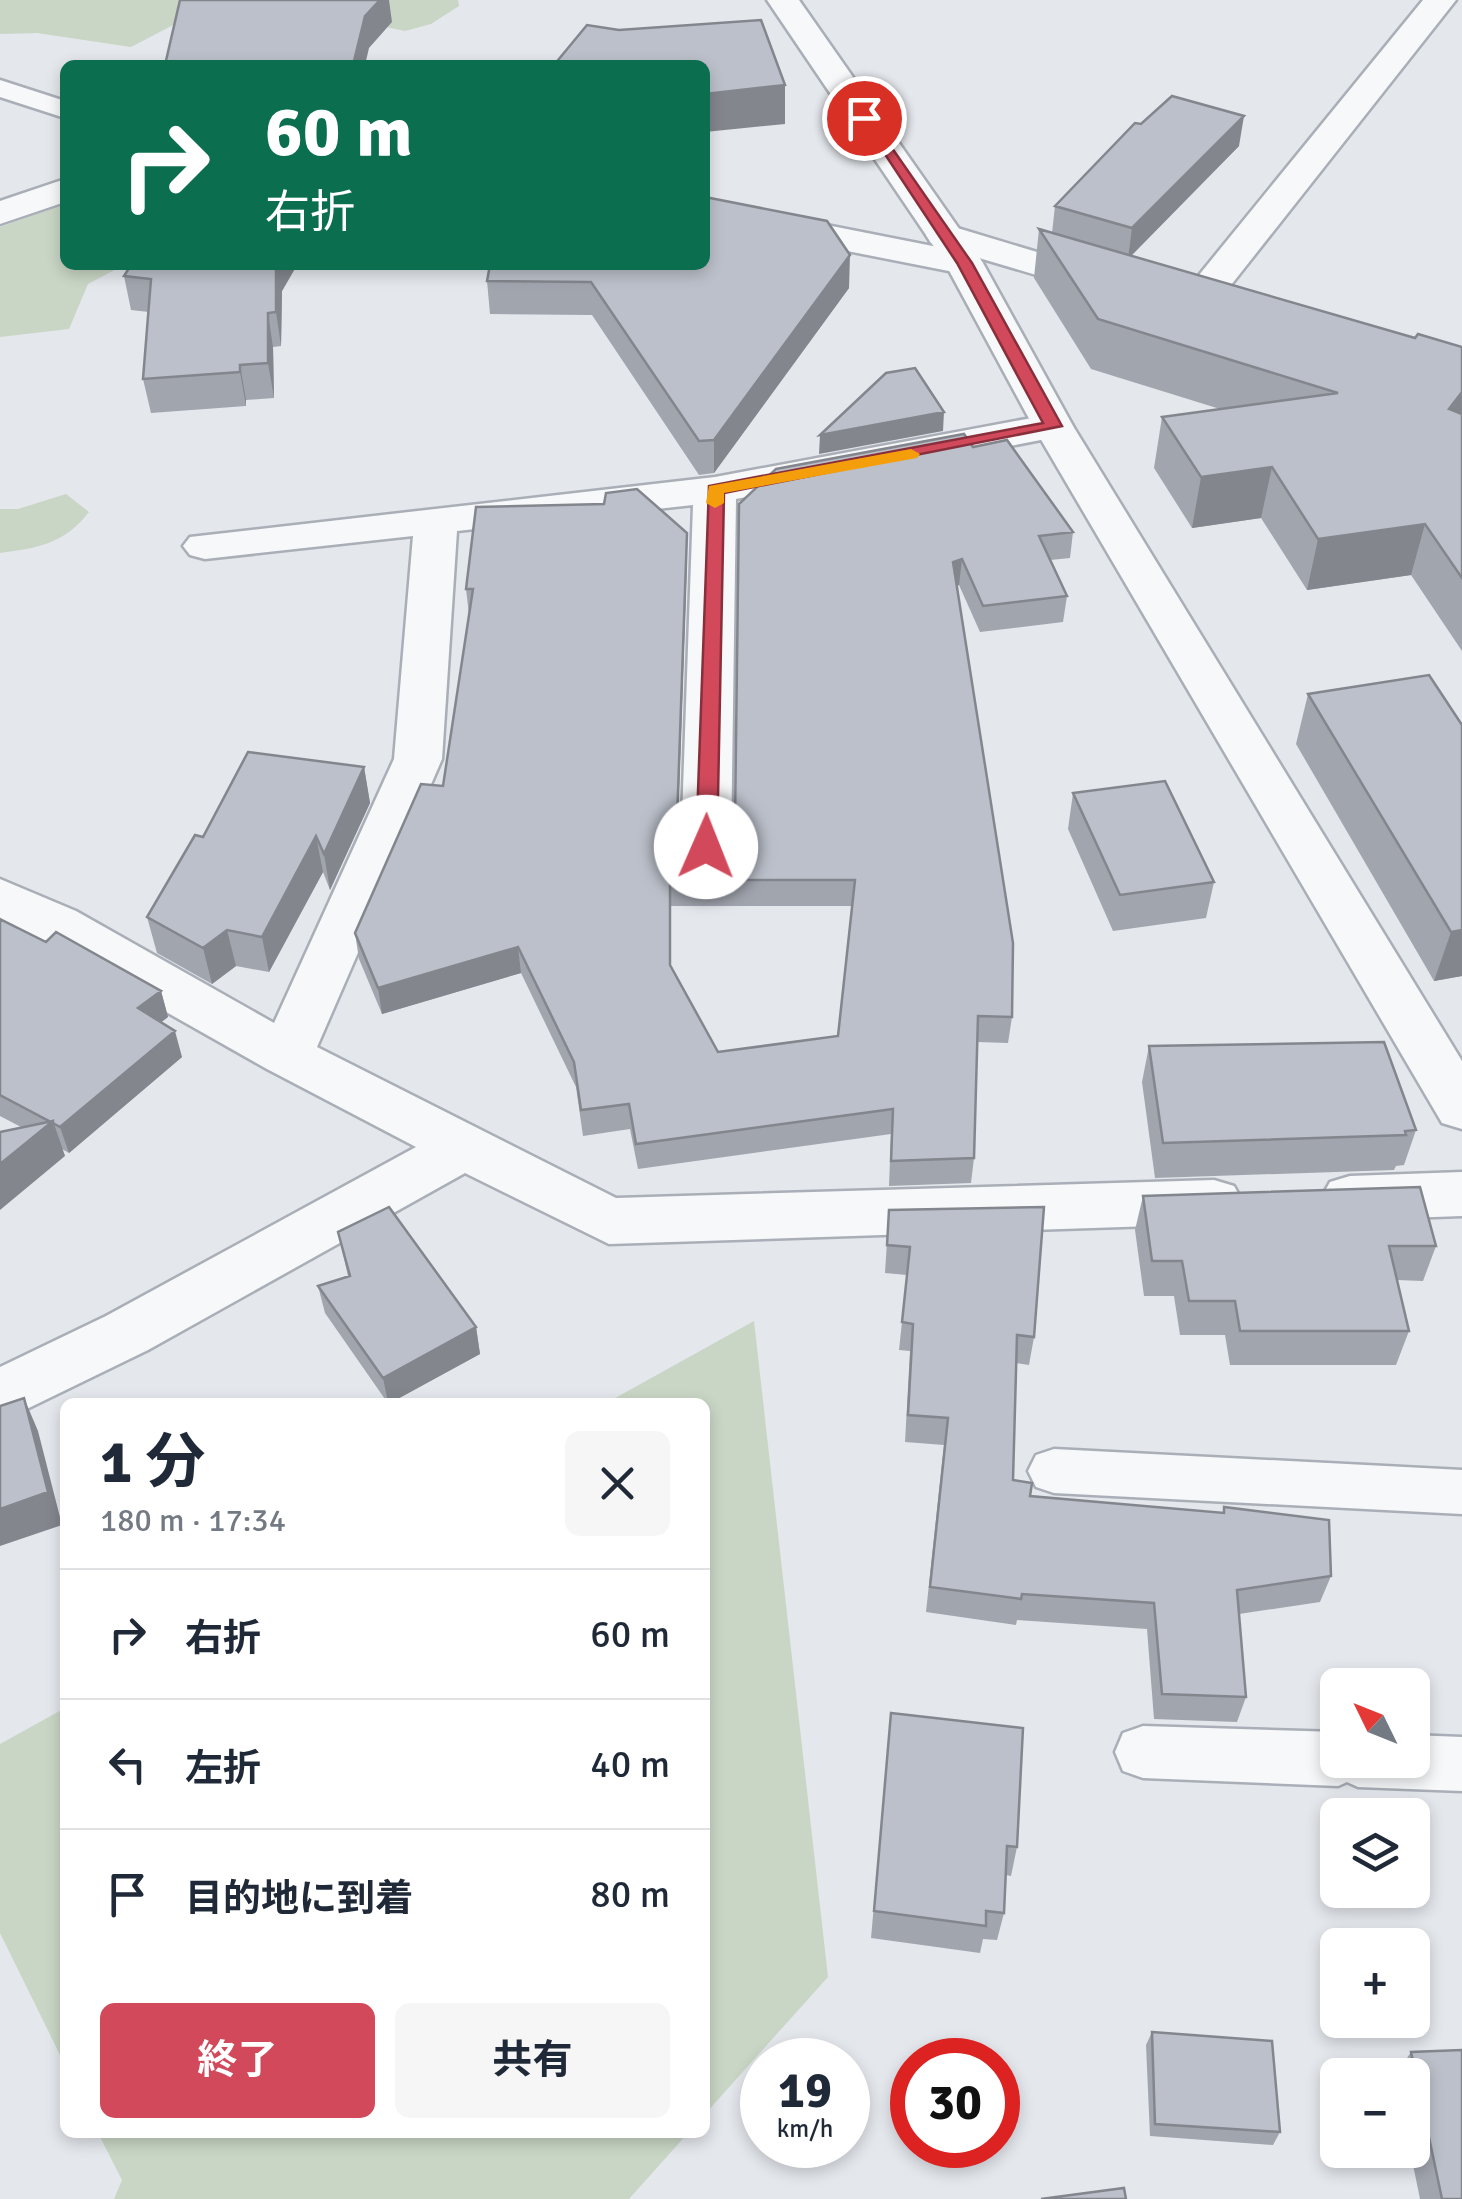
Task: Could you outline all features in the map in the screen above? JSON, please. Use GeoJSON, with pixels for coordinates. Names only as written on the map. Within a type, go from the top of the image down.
{"type":"FeatureCollection","features":[{"type":"Feature","properties":{"kind":"street"},"geometry":{"type":"LineString","coordinates":[[783,0],[954,249],[1053,426],[1462,1108]]}},
{"type":"Feature","properties":{"kind":"street"},"geometry":{"type":"LineString","coordinates":[[710,213],[954,249],[1209,315],[1440,0]]}},
{"type":"Feature","properties":{"kind":"street"},"geometry":{"type":"LineString","coordinates":[[0,213],[60,192]]}},
{"type":"Feature","properties":{"kind":"street"},"geometry":{"type":"LineString","coordinates":[[206,546],[716,490],[1053,426]]}},
{"type":"Feature","properties":{"kind":"street"},"geometry":{"type":"LineString","coordinates":[[706,847],[716,490]]}},
{"type":"Feature","properties":{"kind":"street"},"geometry":{"type":"LineString","coordinates":[[286,1054],[418,758],[436,521]]}},
{"type":"Feature","properties":{"kind":"street"},"geometry":{"type":"LineString","coordinates":[[0,898],[58,924],[286,1054],[610,1221],[1462,1194]]}},
{"type":"Feature","properties":{"kind":"street"},"geometry":{"type":"LineString","coordinates":[[0,1396],[127,1333],[464,1147]]}},
{"type":"Feature","properties":{"kind":"lane"},"geometry":{"type":"LineString","coordinates":[[0,88],[60,108]]}},
{"type":"Feature","properties":{"kind":"lane"},"geometry":{"type":"LineString","coordinates":[[1054,1471],[1462,1492]]}},
{"type":"Feature","properties":{"kind":"lane"},"geometry":{"type":"LineString","coordinates":[[1143,1752],[1320,1758]]}},
{"type":"Feature","properties":{"kind":"lane"},"geometry":{"type":"LineString","coordinates":[[1430,1763],[1462,1764]]}},
{"type":"Feature","properties":{"kind":"green space"},"geometry":{"type":"Polygon","coordinates":[[[0,0],[458,0],[459,6],[431,24],[405,31],[343,18],[177,23],[131,47],[37,33],[0,34],[0,0]]]}},
{"type":"Feature","properties":{"kind":"green space"},"geometry":{"type":"Polygon","coordinates":[[[60,206],[60,270],[115,270],[88,284],[69,329],[0,337],[0,227],[60,206]]]}},
{"type":"Feature","properties":{"kind":"green space"},"geometry":{"type":"Polygon","coordinates":[[[66,494],[89,512],[80,523],[49,543],[0,553],[0,509],[18,509],[66,494]]]}},
{"type":"Feature","properties":{"kind":"green space"},"geometry":{"type":"Polygon","coordinates":[[[754,1321],[828,1977],[773,2038],[740,2038],[740,2075],[710,2108],[710,1398],[615,1398],[754,1321]]]}},
{"type":"Feature","properties":{"kind":"green space"},"geometry":{"type":"Polygon","coordinates":[[[60,1711],[60,2055],[0,1933],[0,1744],[60,1711]]]}},
{"type":"Feature","properties":{"kind":"green space"},"geometry":{"type":"Polygon","coordinates":[[[101,2138],[684,2138],[629,2199],[114,2199],[122,2180],[101,2138]]]}},
{"type":"Feature","properties":{"kind":"building"},"geometry":{"type":"Polygon","coordinates":[[[180,0],[380,0],[365,16],[354,60],[166,60],[180,0]]]}},
{"type":"Feature","properties":{"kind":"building"},"geometry":{"type":"Polygon","coordinates":[[[761,20],[785,85],[710,93],[710,60],[558,60],[587,25],[619,30],[761,20]]]}},
{"type":"Feature","properties":{"kind":"building"},"geometry":{"type":"Polygon","coordinates":[[[1172,96],[1244,116],[1132,228],[1055,206],[1135,123],[1141,124],[1172,96]]]}},
{"type":"Feature","properties":{"kind":"building"},"geometry":{"type":"Polygon","coordinates":[[[710,198],[827,221],[850,255],[714,440],[699,441],[591,282],[487,281],[489,270],[710,270],[710,198]]]}},
{"type":"Feature","properties":{"kind":"building"},"geometry":{"type":"Polygon","coordinates":[[[1039,229],[1415,338],[1418,334],[1462,347],[1462,392],[1449,409],[1462,414],[1462,578],[1425,524],[1318,539],[1272,467],[1201,477],[1162,417],[1338,393],[1098,319],[1039,229]]]}},
{"type":"Feature","properties":{"kind":"building"},"geometry":{"type":"Polygon","coordinates":[[[128,270],[276,270],[276,312],[268,313],[268,363],[240,365],[240,372],[143,379],[151,279],[124,276],[128,270]]]}},
{"type":"Feature","properties":{"kind":"building"},"geometry":{"type":"Polygon","coordinates":[[[915,368],[944,412],[820,435],[886,373],[915,368]]]}},
{"type":"Feature","properties":{"kind":"building"},"geometry":{"type":"Polygon","coordinates":[[[964,434],[973,447],[1007,440],[1073,532],[1039,536],[1067,596],[983,606],[962,559],[953,562],[1013,943],[1012,1017],[978,1016],[974,1158],[891,1161],[893,1109],[636,1144],[629,1104],[581,1110],[574,1062],[518,947],[378,988],[355,933],[421,784],[443,786],[473,589],[466,589],[476,507],[604,504],[606,493],[637,489],[687,533],[677,821],[686,837],[707,842],[725,837],[735,821],[739,504],[776,469],[964,434]],[[670,880],[670,965],[718,1052],[838,1036],[855,880],[670,880]]]}},
{"type":"Feature","properties":{"kind":"building"},"geometry":{"type":"Polygon","coordinates":[[[1429,675],[1462,725],[1462,930],[1451,932],[1308,694],[1429,675]]]}},
{"type":"Feature","properties":{"kind":"building"},"geometry":{"type":"Polygon","coordinates":[[[248,752],[364,767],[324,854],[316,836],[262,937],[227,930],[203,948],[147,917],[195,835],[203,837],[248,752]]]}},
{"type":"Feature","properties":{"kind":"building"},"geometry":{"type":"Polygon","coordinates":[[[1165,781],[1214,882],[1120,895],[1073,793],[1165,781]]]}},
{"type":"Feature","properties":{"kind":"building"},"geometry":{"type":"Polygon","coordinates":[[[0,919],[46,942],[56,932],[161,991],[138,1008],[175,1031],[60,1127],[0,1095],[0,919]]]}},
{"type":"Feature","properties":{"kind":"building"},"geometry":{"type":"Polygon","coordinates":[[[1384,1042],[1416,1130],[1405,1131],[1406,1135],[1163,1143],[1149,1046],[1384,1042]]]}},
{"type":"Feature","properties":{"kind":"building"},"geometry":{"type":"Polygon","coordinates":[[[53,1121],[0,1164],[0,1132],[53,1121]]]}},
{"type":"Feature","properties":{"kind":"building"},"geometry":{"type":"Polygon","coordinates":[[[1420,1187],[1436,1246],[1389,1246],[1409,1331],[1240,1331],[1235,1301],[1189,1301],[1182,1261],[1152,1261],[1143,1196],[1420,1187]]]}},
{"type":"Feature","properties":{"kind":"building"},"geometry":{"type":"Polygon","coordinates":[[[389,1207],[476,1327],[383,1378],[318,1286],[350,1276],[338,1232],[389,1207]]]}},
{"type":"Feature","properties":{"kind":"building"},"geometry":{"type":"Polygon","coordinates":[[[1044,1207],[1034,1337],[1017,1335],[1013,1480],[1032,1483],[1030,1496],[1224,1513],[1224,1507],[1329,1520],[1331,1576],[1237,1590],[1246,1697],[1162,1694],[1154,1603],[1022,1594],[1021,1599],[930,1587],[948,1418],[908,1415],[913,1324],[902,1322],[910,1247],[887,1245],[889,1210],[1044,1207]]]}},
{"type":"Feature","properties":{"kind":"building"},"geometry":{"type":"Polygon","coordinates":[[[24,1398],[48,1492],[0,1509],[0,1406],[24,1398]]]}},
{"type":"Feature","properties":{"kind":"building"},"geometry":{"type":"Polygon","coordinates":[[[891,1713],[1023,1728],[1017,1847],[1007,1846],[1004,1913],[986,1911],[986,1926],[874,1911],[891,1713]]]}},
{"type":"Feature","properties":{"kind":"building"},"geometry":{"type":"Polygon","coordinates":[[[1152,2032],[1272,2041],[1280,2132],[1155,2124],[1152,2032]]]}},
{"type":"Feature","properties":{"kind":"building"},"geometry":{"type":"Polygon","coordinates":[[[1462,2050],[1462,2199],[1442,2199],[1430,2142],[1430,2058],[1412,2058],[1411,2052],[1462,2050]]]}},
{"type":"Feature","properties":{"kind":"building"},"geometry":{"type":"Polygon","coordinates":[[[1124,2188],[1126,2199],[1041,2199],[1124,2188]]]}},
{"type":"Feature","properties":{"kind":"slow traffic"},"geometry":{"type":"LineString","coordinates":[[715,503],[716,490],[911,454]]}},
{"type":"Feature","properties":{"kind":"route"},"geometry":{"type":"LineString","coordinates":[[706,847],[716,490],[1053,426],[964,263],[864,118]]}}]}
